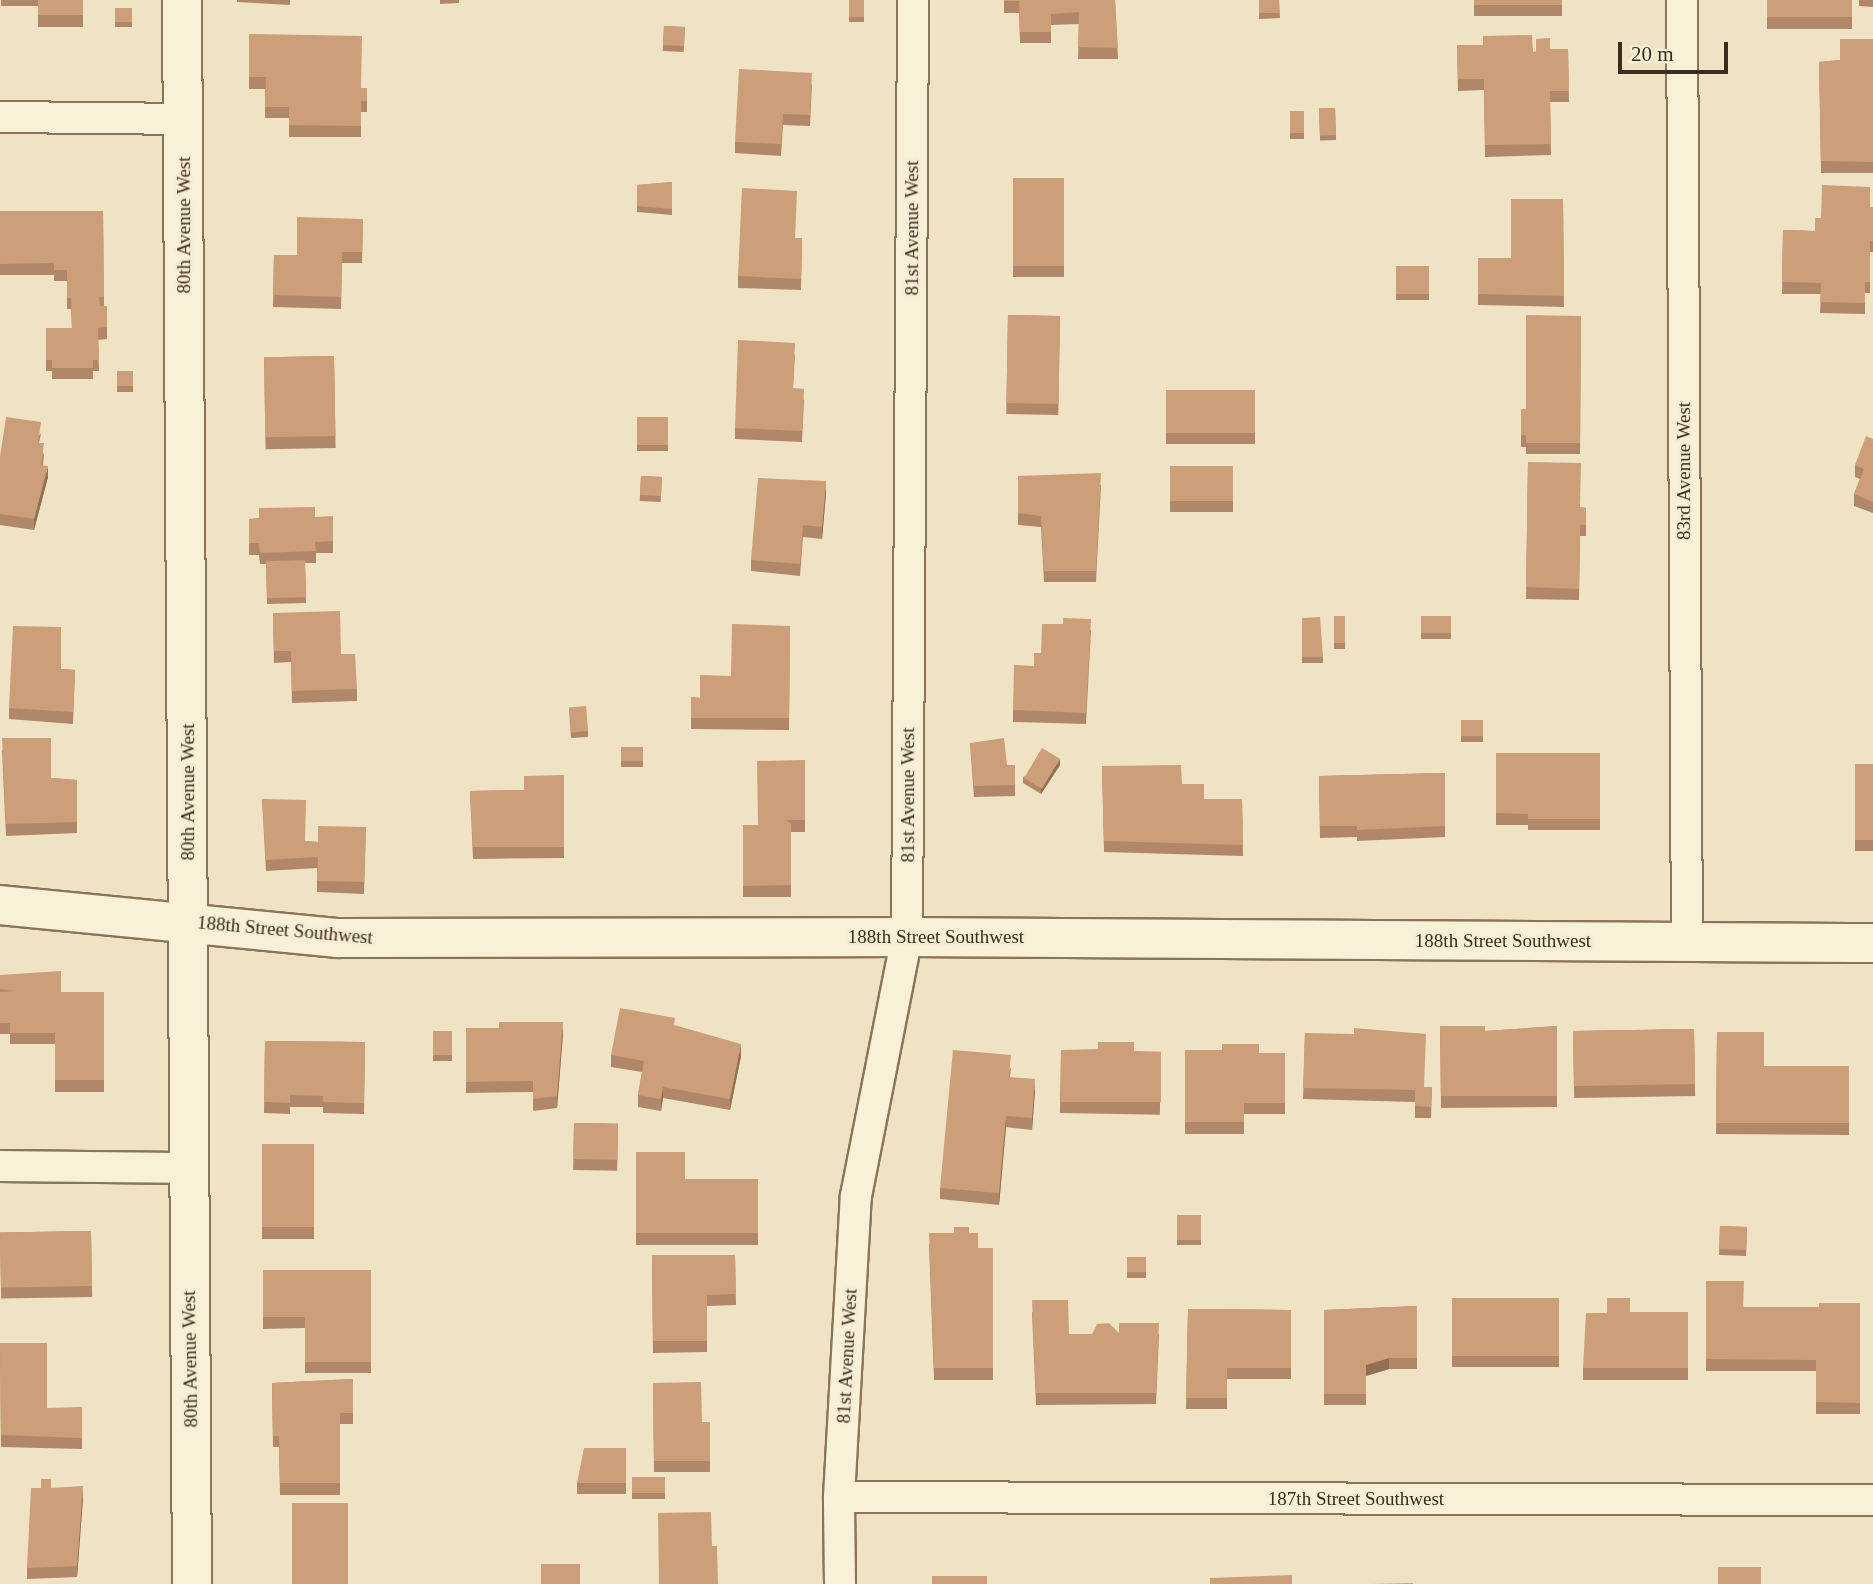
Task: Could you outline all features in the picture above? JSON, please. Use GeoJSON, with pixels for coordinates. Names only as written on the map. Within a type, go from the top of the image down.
{"type":"FeatureCollection","features":[{"type":"Feature","properties":{"kind":"street","name":"80th Avenue West"},"geometry":{"type":"LineString","coordinates":[[182,0],[192,1584]]}},
{"type":"Feature","properties":{"kind":"street","name":"81st Avenue West"},"geometry":{"type":"LineString","coordinates":[[840,1584],[839,1497],[856,1196],[907,937],[914,0]]}},
{"type":"Feature","properties":{"kind":"street","name":"83rd Avenue West"},"geometry":{"type":"LineString","coordinates":[[1682,0],[1687,943]]}},
{"type":"Feature","properties":{"kind":"street"},"geometry":{"type":"LineString","coordinates":[[0,117],[183,119]]}},
{"type":"Feature","properties":{"kind":"street","name":"188th Street Southwest"},"geometry":{"type":"LineString","coordinates":[[0,905],[337,938],[907,937],[1873,943]]}},
{"type":"Feature","properties":{"kind":"street"},"geometry":{"type":"LineString","coordinates":[[0,1166],[188,1168]]}},
{"type":"Feature","properties":{"kind":"street","name":"187th Street Southwest"},"geometry":{"type":"LineString","coordinates":[[839,1497],[1873,1500]]}},
{"type":"Feature","properties":{"kind":"building"},"geometry":{"type":"Polygon","coordinates":[[[38,0],[83,0],[83,15],[38,15],[38,0]]]}},
{"type":"Feature","properties":{"kind":"building"},"geometry":{"type":"Polygon","coordinates":[[[849,0],[864,0],[864,17],[849,17],[849,0]]]}},
{"type":"Feature","properties":{"kind":"building"},"geometry":{"type":"Polygon","coordinates":[[[1004,0],[1115,0],[1118,48],[1078,47],[1079,12],[1051,14],[1051,32],[1020,32],[1019,1],[1004,0]]]}},
{"type":"Feature","properties":{"kind":"building"},"geometry":{"type":"Polygon","coordinates":[[[1259,0],[1279,0],[1279,13],[1259,13],[1259,0]]]}},
{"type":"Feature","properties":{"kind":"building"},"geometry":{"type":"Polygon","coordinates":[[[1474,0],[1562,0],[1562,5],[1474,5],[1474,0]]]}},
{"type":"Feature","properties":{"kind":"building"},"geometry":{"type":"Polygon","coordinates":[[[1767,0],[1852,0],[1852,17],[1767,17],[1767,0]]]}},
{"type":"Feature","properties":{"kind":"building"},"geometry":{"type":"Polygon","coordinates":[[[115,8],[132,8],[132,22],[115,22],[115,8]]]}},
{"type":"Feature","properties":{"kind":"building"},"geometry":{"type":"Polygon","coordinates":[[[664,26],[685,27],[684,46],[663,45],[664,26]]]}},
{"type":"Feature","properties":{"kind":"building"},"geometry":{"type":"Polygon","coordinates":[[[249,34],[362,36],[361,88],[367,88],[367,101],[361,101],[361,126],[289,125],[289,107],[265,107],[266,77],[249,77],[249,34]]]}},
{"type":"Feature","properties":{"kind":"building"},"geometry":{"type":"Polygon","coordinates":[[[1532,35],[1533,52],[1536,52],[1536,39],[1550,38],[1550,49],[1568,49],[1569,91],[1550,91],[1551,144],[1485,145],[1484,79],[1458,79],[1457,45],[1483,45],[1483,36],[1532,35]]]}},
{"type":"Feature","properties":{"kind":"building"},"geometry":{"type":"Polygon","coordinates":[[[1840,39],[1873,39],[1873,162],[1821,161],[1819,62],[1840,60],[1840,39]]]}},
{"type":"Feature","properties":{"kind":"building"},"geometry":{"type":"Polygon","coordinates":[[[739,69],[812,73],[810,115],[783,114],[781,144],[735,142],[739,69]]]}},
{"type":"Feature","properties":{"kind":"building"},"geometry":{"type":"Polygon","coordinates":[[[1335,108],[1336,135],[1320,136],[1319,109],[1335,108]]]}},
{"type":"Feature","properties":{"kind":"building"},"geometry":{"type":"Polygon","coordinates":[[[1290,111],[1304,111],[1304,133],[1290,133],[1290,111]]]}},
{"type":"Feature","properties":{"kind":"building"},"geometry":{"type":"Polygon","coordinates":[[[1013,178],[1064,178],[1064,266],[1013,266],[1013,178]]]}},
{"type":"Feature","properties":{"kind":"building"},"geometry":{"type":"Polygon","coordinates":[[[672,182],[672,209],[637,206],[637,185],[672,182]]]}},
{"type":"Feature","properties":{"kind":"building"},"geometry":{"type":"Polygon","coordinates":[[[1822,185],[1870,187],[1873,241],[1870,241],[1870,282],[1865,282],[1865,303],[1820,302],[1821,283],[1782,282],[1783,230],[1815,231],[1815,218],[1821,218],[1822,185]]]}},
{"type":"Feature","properties":{"kind":"building"},"geometry":{"type":"Polygon","coordinates":[[[742,188],[797,191],[795,238],[802,238],[801,279],[738,276],[742,188]]]}},
{"type":"Feature","properties":{"kind":"building"},"geometry":{"type":"Polygon","coordinates":[[[1511,199],[1563,199],[1564,296],[1478,294],[1478,258],[1511,258],[1511,199]]]}},
{"type":"Feature","properties":{"kind":"building"},"geometry":{"type":"Polygon","coordinates":[[[0,211],[103,211],[104,297],[99,297],[100,306],[107,306],[107,327],[98,328],[99,360],[93,360],[93,368],[52,368],[52,360],[46,360],[46,328],[72,328],[71,298],[67,298],[67,270],[54,270],[54,263],[0,264],[0,211]]]}},
{"type":"Feature","properties":{"kind":"building"},"geometry":{"type":"Polygon","coordinates":[[[297,217],[363,219],[362,252],[342,252],[341,297],[273,295],[274,255],[297,255],[297,217]]]}},
{"type":"Feature","properties":{"kind":"building"},"geometry":{"type":"Polygon","coordinates":[[[1396,266],[1429,266],[1429,294],[1396,294],[1396,266]]]}},
{"type":"Feature","properties":{"kind":"building"},"geometry":{"type":"Polygon","coordinates":[[[1008,315],[1060,316],[1058,404],[1006,403],[1008,315]]]}},
{"type":"Feature","properties":{"kind":"building"},"geometry":{"type":"Polygon","coordinates":[[[1526,315],[1581,316],[1580,443],[1526,443],[1526,435],[1521,435],[1521,409],[1526,409],[1526,315]]]}},
{"type":"Feature","properties":{"kind":"building"},"geometry":{"type":"Polygon","coordinates":[[[738,340],[795,343],[793,388],[804,389],[802,431],[735,428],[738,340]]]}},
{"type":"Feature","properties":{"kind":"building"},"geometry":{"type":"Polygon","coordinates":[[[334,356],[335,436],[265,437],[264,357],[334,356]]]}},
{"type":"Feature","properties":{"kind":"building"},"geometry":{"type":"Polygon","coordinates":[[[117,371],[133,371],[133,386],[117,386],[117,371]]]}},
{"type":"Feature","properties":{"kind":"building"},"geometry":{"type":"Polygon","coordinates":[[[1166,390],[1255,390],[1255,433],[1166,433],[1166,390]]]}},
{"type":"Feature","properties":{"kind":"building"},"geometry":{"type":"Polygon","coordinates":[[[6,417],[41,422],[38,443],[44,443],[41,465],[48,466],[34,519],[0,514],[0,457],[6,417]]]}},
{"type":"Feature","properties":{"kind":"building"},"geometry":{"type":"Polygon","coordinates":[[[637,417],[668,417],[668,445],[637,445],[637,417]]]}},
{"type":"Feature","properties":{"kind":"building"},"geometry":{"type":"Polygon","coordinates":[[[1866,436],[1873,439],[1873,502],[1854,494],[1864,469],[1855,465],[1866,436]]]}},
{"type":"Feature","properties":{"kind":"building"},"geometry":{"type":"Polygon","coordinates":[[[1528,462],[1581,463],[1580,507],[1586,508],[1586,525],[1580,525],[1579,589],[1526,587],[1528,462]]]}},
{"type":"Feature","properties":{"kind":"building"},"geometry":{"type":"Polygon","coordinates":[[[1170,466],[1233,466],[1233,501],[1170,501],[1170,466]]]}},
{"type":"Feature","properties":{"kind":"building"},"geometry":{"type":"Polygon","coordinates":[[[1101,473],[1096,571],[1044,571],[1041,516],[1018,513],[1018,476],[1101,473]]]}},
{"type":"Feature","properties":{"kind":"building"},"geometry":{"type":"Polygon","coordinates":[[[641,476],[662,477],[661,496],[640,495],[641,476]]]}},
{"type":"Feature","properties":{"kind":"building"},"geometry":{"type":"Polygon","coordinates":[[[758,478],[826,481],[822,527],[803,525],[800,564],[751,560],[758,478]]]}},
{"type":"Feature","properties":{"kind":"building"},"geometry":{"type":"Polygon","coordinates":[[[315,507],[315,517],[333,516],[333,541],[315,542],[316,551],[260,553],[259,543],[249,543],[249,519],[259,518],[259,508],[315,507]]]}},
{"type":"Feature","properties":{"kind":"building"},"geometry":{"type":"Polygon","coordinates":[[[305,560],[306,597],[267,598],[266,561],[305,560]]]}},
{"type":"Feature","properties":{"kind":"building"},"geometry":{"type":"Polygon","coordinates":[[[340,611],[341,654],[355,654],[357,689],[292,691],[291,651],[274,651],[273,613],[340,611]]]}},
{"type":"Feature","properties":{"kind":"building"},"geometry":{"type":"Polygon","coordinates":[[[1334,616],[1345,616],[1345,643],[1334,643],[1334,616]]]}},
{"type":"Feature","properties":{"kind":"building"},"geometry":{"type":"Polygon","coordinates":[[[1421,616],[1451,616],[1451,633],[1421,633],[1421,616]]]}},
{"type":"Feature","properties":{"kind":"building"},"geometry":{"type":"Polygon","coordinates":[[[1320,617],[1323,657],[1302,657],[1302,618],[1320,617]]]}},
{"type":"Feature","properties":{"kind":"building"},"geometry":{"type":"Polygon","coordinates":[[[1063,618],[1091,619],[1086,713],[1013,710],[1014,665],[1034,666],[1034,653],[1041,653],[1042,624],[1063,624],[1063,618]]]}},
{"type":"Feature","properties":{"kind":"building"},"geometry":{"type":"Polygon","coordinates":[[[732,624],[790,626],[789,718],[691,718],[691,697],[700,698],[700,675],[731,676],[732,624]]]}},
{"type":"Feature","properties":{"kind":"building"},"geometry":{"type":"Polygon","coordinates":[[[13,626],[61,627],[61,669],[75,670],[73,712],[9,708],[13,626]]]}},
{"type":"Feature","properties":{"kind":"building"},"geometry":{"type":"Polygon","coordinates":[[[586,706],[588,731],[571,732],[569,707],[586,706]]]}},
{"type":"Feature","properties":{"kind":"building"},"geometry":{"type":"Polygon","coordinates":[[[1461,720],[1483,720],[1483,736],[1461,736],[1461,720]]]}},
{"type":"Feature","properties":{"kind":"building"},"geometry":{"type":"Polygon","coordinates":[[[2,738],[51,738],[51,778],[77,780],[77,822],[6,824],[2,738]]]}},
{"type":"Feature","properties":{"kind":"building"},"geometry":{"type":"Polygon","coordinates":[[[1004,738],[1007,765],[1015,765],[1015,785],[974,786],[970,743],[1004,738]]]}},
{"type":"Feature","properties":{"kind":"building"},"geometry":{"type":"Polygon","coordinates":[[[621,747],[643,747],[643,761],[621,761],[621,747]]]}},
{"type":"Feature","properties":{"kind":"building"},"geometry":{"type":"Polygon","coordinates":[[[1042,748],[1060,759],[1042,789],[1024,778],[1042,748]]]}},
{"type":"Feature","properties":{"kind":"building"},"geometry":{"type":"Polygon","coordinates":[[[1496,753],[1600,753],[1600,819],[1528,819],[1528,814],[1496,813],[1496,753]]]}},
{"type":"Feature","properties":{"kind":"building"},"geometry":{"type":"Polygon","coordinates":[[[805,760],[805,820],[786,820],[791,824],[791,885],[743,886],[743,825],[758,825],[757,761],[805,760]]]}},
{"type":"Feature","properties":{"kind":"building"},"geometry":{"type":"Polygon","coordinates":[[[1855,764],[1873,764],[1873,840],[1855,840],[1855,764]]]}},
{"type":"Feature","properties":{"kind":"building"},"geometry":{"type":"Polygon","coordinates":[[[1181,765],[1182,784],[1204,784],[1204,799],[1242,799],[1243,845],[1104,841],[1102,766],[1181,765]]]}},
{"type":"Feature","properties":{"kind":"building"},"geometry":{"type":"Polygon","coordinates":[[[1445,773],[1445,826],[1357,830],[1357,826],[1320,826],[1319,776],[1445,773]]]}},
{"type":"Feature","properties":{"kind":"building"},"geometry":{"type":"Polygon","coordinates":[[[564,775],[564,847],[473,847],[470,791],[524,790],[524,776],[564,775]]]}},
{"type":"Feature","properties":{"kind":"building"},"geometry":{"type":"Polygon","coordinates":[[[262,799],[306,800],[305,841],[318,842],[318,826],[366,827],[364,882],[317,881],[318,857],[266,860],[262,799]]]}},
{"type":"Feature","properties":{"kind":"building"},"geometry":{"type":"Polygon","coordinates":[[[61,971],[61,992],[104,992],[104,1080],[55,1080],[55,1033],[10,1033],[10,1023],[0,1023],[0,992],[14,991],[0,989],[0,975],[61,971]]]}},
{"type":"Feature","properties":{"kind":"building"},"geometry":{"type":"Polygon","coordinates":[[[620,1008],[675,1018],[674,1025],[741,1044],[730,1099],[663,1087],[661,1099],[638,1095],[644,1061],[611,1055],[620,1008]]]}},
{"type":"Feature","properties":{"kind":"building"},"geometry":{"type":"Polygon","coordinates":[[[499,1022],[563,1022],[557,1096],[533,1099],[533,1081],[466,1082],[466,1028],[499,1028],[499,1022]]]}},
{"type":"Feature","properties":{"kind":"building"},"geometry":{"type":"Polygon","coordinates":[[[1440,1026],[1485,1026],[1485,1031],[1557,1026],[1557,1096],[1441,1096],[1440,1026]]]}},
{"type":"Feature","properties":{"kind":"building"},"geometry":{"type":"Polygon","coordinates":[[[1354,1028],[1426,1034],[1424,1087],[1432,1087],[1431,1107],[1415,1106],[1415,1090],[1303,1088],[1305,1033],[1354,1034],[1354,1028]]]}},
{"type":"Feature","properties":{"kind":"building"},"geometry":{"type":"Polygon","coordinates":[[[1694,1029],[1695,1084],[1574,1086],[1573,1031],[1694,1029]]]}},
{"type":"Feature","properties":{"kind":"building"},"geometry":{"type":"Polygon","coordinates":[[[433,1031],[452,1031],[452,1055],[433,1055],[433,1031]]]}},
{"type":"Feature","properties":{"kind":"building"},"geometry":{"type":"Polygon","coordinates":[[[1717,1032],[1764,1032],[1764,1066],[1849,1066],[1849,1123],[1716,1123],[1717,1032]]]}},
{"type":"Feature","properties":{"kind":"building"},"geometry":{"type":"Polygon","coordinates":[[[265,1041],[365,1042],[364,1103],[323,1102],[323,1096],[290,1095],[290,1103],[264,1102],[265,1041]]]}},
{"type":"Feature","properties":{"kind":"building"},"geometry":{"type":"Polygon","coordinates":[[[1098,1042],[1134,1042],[1134,1052],[1161,1052],[1161,1102],[1061,1102],[1061,1050],[1098,1049],[1098,1042]]]}},
{"type":"Feature","properties":{"kind":"building"},"geometry":{"type":"Polygon","coordinates":[[[1222,1044],[1259,1044],[1259,1053],[1285,1053],[1285,1103],[1244,1103],[1244,1122],[1185,1122],[1185,1050],[1222,1050],[1222,1044]]]}},
{"type":"Feature","properties":{"kind":"building"},"geometry":{"type":"Polygon","coordinates":[[[953,1050],[1011,1055],[1009,1077],[1035,1079],[1032,1118],[1006,1116],[999,1193],[940,1188],[953,1050]]]}},
{"type":"Feature","properties":{"kind":"building"},"geometry":{"type":"Polygon","coordinates":[[[574,1123],[618,1124],[617,1160],[573,1159],[574,1123]]]}},
{"type":"Feature","properties":{"kind":"building"},"geometry":{"type":"Polygon","coordinates":[[[262,1144],[314,1144],[314,1227],[262,1227],[262,1144]]]}},
{"type":"Feature","properties":{"kind":"building"},"geometry":{"type":"Polygon","coordinates":[[[636,1152],[685,1152],[685,1179],[758,1179],[758,1233],[636,1233],[636,1152]]]}},
{"type":"Feature","properties":{"kind":"building"},"geometry":{"type":"Polygon","coordinates":[[[1177,1215],[1201,1215],[1201,1240],[1177,1240],[1177,1215]]]}},
{"type":"Feature","properties":{"kind":"building"},"geometry":{"type":"Polygon","coordinates":[[[1720,1226],[1747,1227],[1746,1250],[1719,1249],[1720,1226]]]}},
{"type":"Feature","properties":{"kind":"building"},"geometry":{"type":"Polygon","coordinates":[[[954,1227],[969,1227],[969,1233],[978,1233],[978,1248],[993,1248],[993,1368],[934,1368],[929,1233],[954,1233],[954,1227]]]}},
{"type":"Feature","properties":{"kind":"building"},"geometry":{"type":"Polygon","coordinates":[[[91,1231],[92,1286],[1,1288],[0,1233],[91,1231]]]}},
{"type":"Feature","properties":{"kind":"building"},"geometry":{"type":"Polygon","coordinates":[[[652,1255],[735,1255],[736,1294],[707,1295],[707,1341],[653,1341],[652,1255]]]}},
{"type":"Feature","properties":{"kind":"building"},"geometry":{"type":"Polygon","coordinates":[[[1127,1257],[1146,1257],[1146,1272],[1127,1272],[1127,1257]]]}},
{"type":"Feature","properties":{"kind":"building"},"geometry":{"type":"Polygon","coordinates":[[[263,1270],[371,1270],[371,1362],[305,1362],[305,1317],[263,1317],[263,1270]]]}},
{"type":"Feature","properties":{"kind":"building"},"geometry":{"type":"Polygon","coordinates":[[[1706,1281],[1744,1281],[1743,1307],[1819,1307],[1819,1303],[1860,1303],[1860,1403],[1816,1402],[1816,1360],[1706,1359],[1706,1281]]]}},
{"type":"Feature","properties":{"kind":"building"},"geometry":{"type":"Polygon","coordinates":[[[1452,1298],[1559,1298],[1559,1356],[1452,1356],[1452,1298]]]}},
{"type":"Feature","properties":{"kind":"building"},"geometry":{"type":"Polygon","coordinates":[[[1607,1298],[1630,1298],[1630,1312],[1688,1312],[1688,1368],[1583,1368],[1586,1313],[1607,1313],[1607,1298]]]}},
{"type":"Feature","properties":{"kind":"building"},"geometry":{"type":"Polygon","coordinates":[[[1032,1300],[1068,1300],[1069,1334],[1092,1334],[1097,1324],[1109,1323],[1119,1333],[1119,1323],[1159,1323],[1156,1393],[1036,1393],[1032,1300]]]}},
{"type":"Feature","properties":{"kind":"building"},"geometry":{"type":"Polygon","coordinates":[[[1417,1306],[1417,1358],[1389,1358],[1366,1365],[1366,1394],[1324,1394],[1324,1310],[1417,1306]]]}},
{"type":"Feature","properties":{"kind":"building"},"geometry":{"type":"Polygon","coordinates":[[[1188,1309],[1291,1310],[1291,1368],[1227,1368],[1227,1398],[1186,1398],[1188,1309]]]}},
{"type":"Feature","properties":{"kind":"building"},"geometry":{"type":"Polygon","coordinates":[[[0,1343],[47,1343],[47,1408],[82,1407],[82,1438],[1,1435],[0,1343]]]}},
{"type":"Feature","properties":{"kind":"building"},"geometry":{"type":"Polygon","coordinates":[[[353,1379],[353,1413],[340,1413],[340,1483],[280,1483],[279,1436],[273,1436],[272,1383],[353,1379]]]}},
{"type":"Feature","properties":{"kind":"building"},"geometry":{"type":"Polygon","coordinates":[[[701,1382],[702,1422],[710,1422],[710,1461],[654,1461],[653,1383],[701,1382]]]}},
{"type":"Feature","properties":{"kind":"building"},"geometry":{"type":"Polygon","coordinates":[[[584,1448],[626,1448],[626,1483],[577,1483],[584,1448]]]}},
{"type":"Feature","properties":{"kind":"building"},"geometry":{"type":"Polygon","coordinates":[[[632,1477],[665,1477],[665,1493],[632,1493],[632,1477]]]}},
{"type":"Feature","properties":{"kind":"building"},"geometry":{"type":"Polygon","coordinates":[[[41,1479],[51,1479],[51,1488],[83,1486],[77,1566],[27,1568],[31,1488],[41,1488],[41,1479]]]}},
{"type":"Feature","properties":{"kind":"building"},"geometry":{"type":"Polygon","coordinates":[[[292,1503],[348,1503],[348,1584],[292,1584],[292,1503]]]}},
{"type":"Feature","properties":{"kind":"building"},"geometry":{"type":"Polygon","coordinates":[[[711,1512],[712,1546],[717,1546],[718,1584],[659,1584],[658,1513],[711,1512]]]}},
{"type":"Feature","properties":{"kind":"building"},"geometry":{"type":"Polygon","coordinates":[[[541,1564],[580,1564],[580,1584],[541,1584],[541,1564]]]}},
{"type":"Feature","properties":{"kind":"building"},"geometry":{"type":"Polygon","coordinates":[[[1718,1567],[1761,1567],[1761,1584],[1718,1584],[1718,1567]]]}},
{"type":"Feature","properties":{"kind":"building"},"geometry":{"type":"Polygon","coordinates":[[[1292,1575],[1292,1584],[1210,1584],[1210,1578],[1292,1575]]]}},
{"type":"Feature","properties":{"kind":"building"},"geometry":{"type":"Polygon","coordinates":[[[932,1576],[987,1576],[987,1584],[932,1584],[932,1576]]]}}]}
